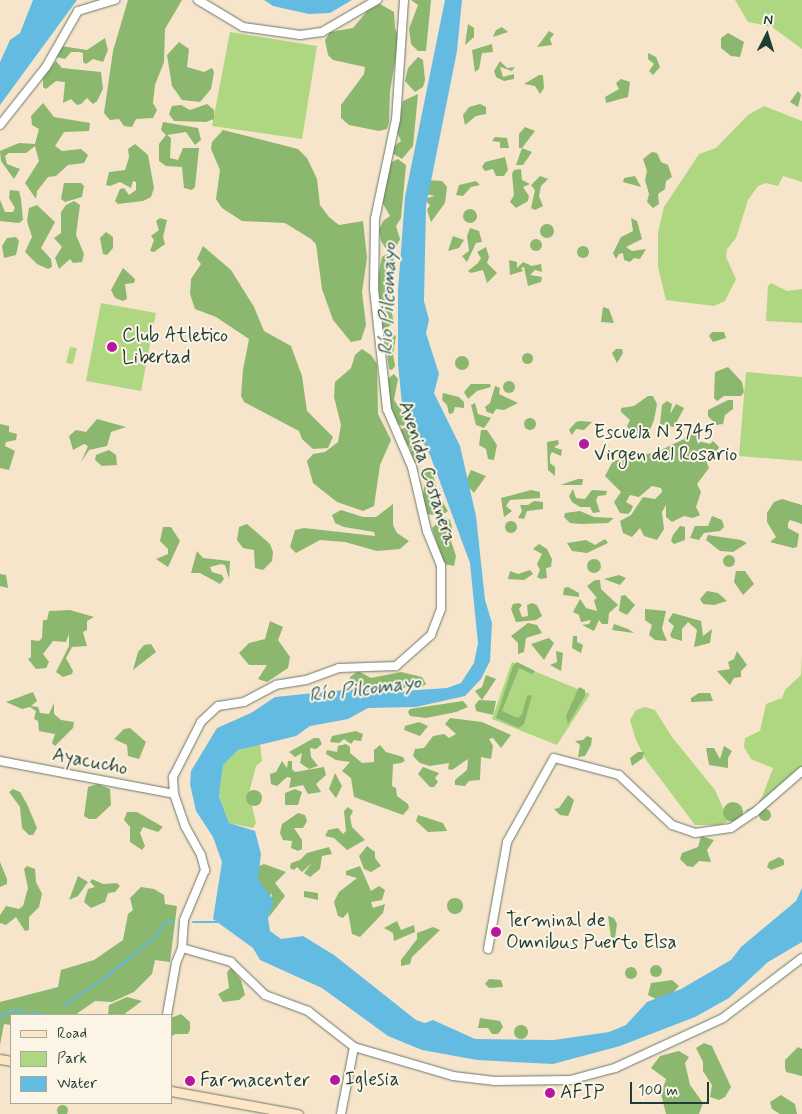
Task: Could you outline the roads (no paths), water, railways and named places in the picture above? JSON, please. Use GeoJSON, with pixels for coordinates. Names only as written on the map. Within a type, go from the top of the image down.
{"type":"FeatureCollection","features":[{"type":"Feature","properties":{"kind":"main road"},"geometry":{"type":"LineString","coordinates":[[172,1091],[298,1114]]}},
{"type":"Feature","properties":{"kind":"street"},"geometry":{"type":"LineString","coordinates":[[0,125],[46,67],[78,11],[115,0]]}},
{"type":"Feature","properties":{"kind":"street"},"geometry":{"type":"LineString","coordinates":[[198,0],[242,27],[300,35],[322,32],[377,0]]}},
{"type":"Feature","properties":{"kind":"street","name":"Avenida Costanera"},"geometry":{"type":"LineString","coordinates":[[167,1014],[176,963],[182,948],[184,920],[205,870],[174,794],[175,767],[211,709],[244,702],[268,687],[306,680],[328,670],[396,666],[431,635],[437,625],[441,609],[441,565],[427,530],[412,467],[387,409],[374,289],[375,219],[396,118],[404,0]]}},
{"type":"Feature","properties":{"kind":"street"},"geometry":{"type":"LineString","coordinates":[[488,949],[508,842],[554,758],[620,775],[672,826],[695,833],[731,828],[755,812],[802,771]]}},
{"type":"Feature","properties":{"kind":"street","name":"Ayacucho"},"geometry":{"type":"LineString","coordinates":[[0,761],[174,794]]}},
{"type":"Feature","properties":{"kind":"street"},"geometry":{"type":"LineString","coordinates":[[182,948],[231,962],[265,995],[308,1012],[354,1047],[453,1076],[495,1081],[590,1076],[724,1018],[802,958]]}},
{"type":"Feature","properties":{"kind":"street"},"geometry":{"type":"LineString","coordinates":[[342,1114],[354,1047]]}},
{"type":"Feature","properties":{"kind":"water"},"geometry":{"type":"Polygon","coordinates":[[[33,0],[77,0],[0,105],[0,62],[10,40],[20,33],[33,0]]]}},
{"type":"Feature","properties":{"kind":"water"},"geometry":{"type":"Polygon","coordinates":[[[264,0],[352,0],[330,13],[309,14],[273,6],[264,0]]]}},
{"type":"Feature","properties":{"kind":"water"},"geometry":{"type":"Polygon","coordinates":[[[445,0],[462,0],[457,51],[426,206],[424,301],[429,320],[426,333],[439,374],[434,393],[460,446],[476,516],[485,600],[492,623],[490,661],[481,679],[465,696],[416,707],[368,708],[348,719],[310,726],[296,736],[238,750],[223,765],[219,796],[229,823],[255,831],[261,854],[258,879],[274,901],[268,918],[270,931],[281,939],[303,936],[334,955],[416,1020],[425,1023],[433,1020],[475,1039],[554,1040],[609,1032],[626,1025],[647,1002],[681,989],[731,960],[741,947],[796,901],[802,888],[802,942],[768,962],[729,998],[695,1017],[620,1046],[553,1064],[477,1060],[422,1050],[388,1036],[322,988],[260,960],[253,948],[213,919],[222,862],[213,837],[196,811],[190,784],[191,771],[217,728],[251,713],[275,697],[354,689],[388,692],[447,688],[461,683],[474,663],[478,643],[470,563],[430,455],[402,404],[398,364],[398,291],[405,197],[445,0]]]}},
{"type":"Feature","properties":{"kind":"waterway"},"geometry":{"type":"LineString","coordinates":[[64,1006],[110,974],[155,937],[166,922],[174,921]]}},
{"type":"Feature","properties":{"kind":"waterway"},"geometry":{"type":"LineString","coordinates":[[193,922],[218,922]]}},
{"type":"Feature","properties":{"kind":"waterway"},"geometry":{"type":"LineString","coordinates":[[0,1018],[7,1012],[19,1010],[24,1014]]}},
{"type":"Feature","properties":{"kind":"waterway"},"geometry":{"type":"LineString","coordinates":[[32,1014],[40,1013]]}},
{"type":"Feature","properties":{"kind":"place","name":"Club Atletico Libertad"},"geometry":{"type":"Point","coordinates":[112,347]}},
{"type":"Feature","properties":{"kind":"place","name":"Escuela N 3745 Virgen del Rosario"},"geometry":{"type":"Point","coordinates":[584,444]}},
{"type":"Feature","properties":{"kind":"place","name":"Terminal de Omnibus Puerto Elsa"},"geometry":{"type":"Point","coordinates":[496,932]}},
{"type":"Feature","properties":{"kind":"place","name":"Iglesia"},"geometry":{"type":"Point","coordinates":[335,1080]}},
{"type":"Feature","properties":{"kind":"place","name":"Farmacenter"},"geometry":{"type":"Point","coordinates":[190,1081]}},
{"type":"Feature","properties":{"kind":"place","name":"AFIP"},"geometry":{"type":"Point","coordinates":[550,1093]}},
{"type":"Feature","properties":{"kind":"water label","name":"Río Pilcomayo"},"geometry":{"type":"Point","coordinates":[388,299]}},
{"type":"Feature","properties":{"kind":"water label","name":"Río Pilcomayo"},"geometry":{"type":"Point","coordinates":[365,689]}}]}
